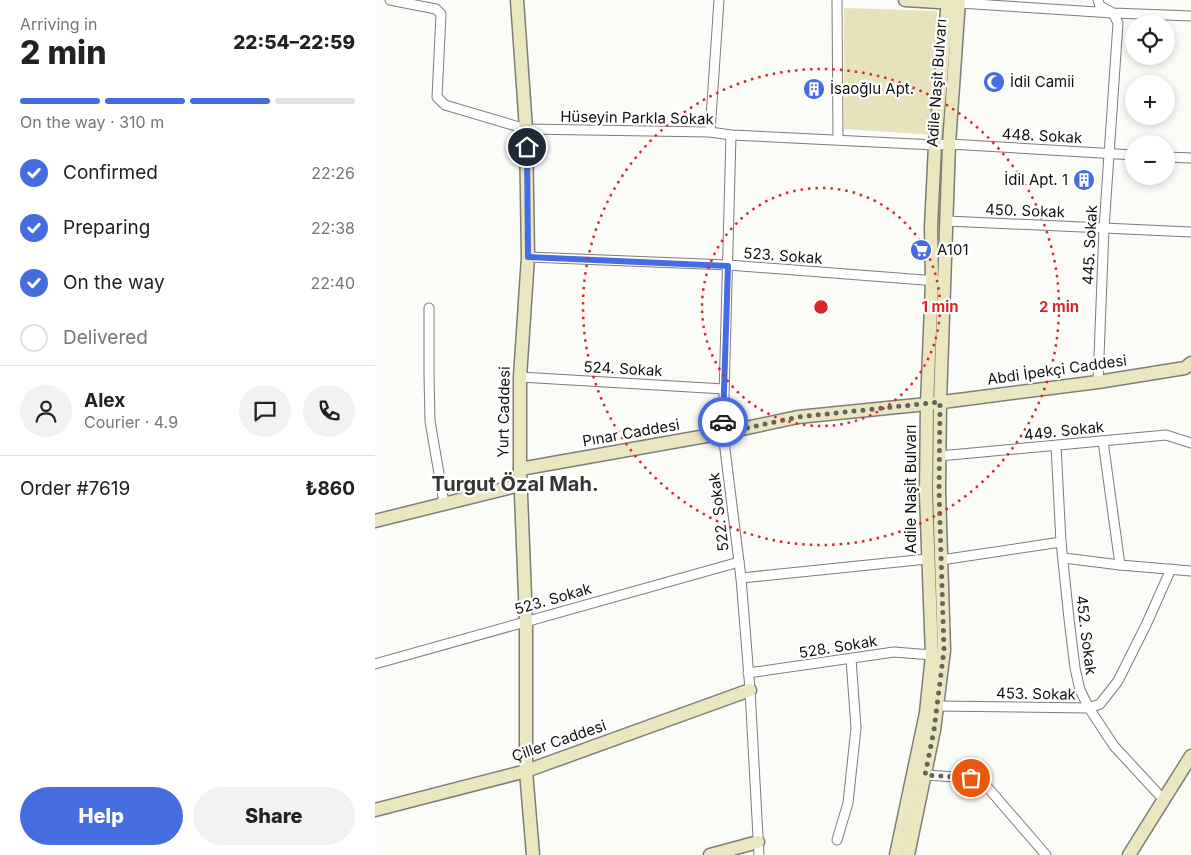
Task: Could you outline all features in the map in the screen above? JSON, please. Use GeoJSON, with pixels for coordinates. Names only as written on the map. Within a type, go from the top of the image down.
{"type":"FeatureCollection","features":[{"type":"Feature","properties":{"kind":"street","name":"Hüseyin Parkla Sokak"},"geometry":{"type":"LineString","coordinates":[[390,0],[435,9],[441,14],[437,97],[445,105],[527,129],[710,132],[731,135],[935,145],[949,144]]}},
{"type":"Feature","properties":{"kind":"street","name":"Yurt Caddesi"},"geometry":{"type":"LineString","coordinates":[[517,0],[527,129],[528,257],[520,377],[519,469],[526,621],[526,771],[533,855]]}},
{"type":"Feature","properties":{"kind":"street"},"geometry":{"type":"LineString","coordinates":[[710,132],[719,0]]}},
{"type":"Feature","properties":{"kind":"street"},"geometry":{"type":"LineString","coordinates":[[837,0],[837,139]]}},
{"type":"Feature","properties":{"kind":"street"},"geometry":{"type":"LineString","coordinates":[[905,0],[954,1],[1113,13],[1191,16]]}},
{"type":"Feature","properties":{"kind":"street"},"geometry":{"type":"LineString","coordinates":[[1098,0],[1100,6],[1113,13]]}},
{"type":"Feature","properties":{"kind":"street","name":"Adile Naşit Bulvarı"},"geometry":{"type":"LineString","coordinates":[[908,855],[925,775],[944,650],[939,456],[954,1]]}},
{"type":"Feature","properties":{"kind":"street","name":"Adile Naşit Bulvarı"},"geometry":{"type":"LineString","coordinates":[[896,855],[926,713],[932,655],[925,469],[932,281],[931,227],[935,145],[954,1]]}},
{"type":"Feature","properties":{"kind":"street","name":"445. Sokak"},"geometry":{"type":"LineString","coordinates":[[1098,382],[1103,228],[1110,154],[1118,23],[1113,13]]}},
{"type":"Feature","properties":{"kind":"street","name":"522. Sokak"},"geometry":{"type":"LineString","coordinates":[[731,135],[723,433],[741,578],[750,690],[759,855]]}},
{"type":"Feature","properties":{"kind":"street","name":"448. Sokak"},"geometry":{"type":"LineString","coordinates":[[949,144],[1125,155]]}},
{"type":"Feature","properties":{"kind":"street"},"geometry":{"type":"LineString","coordinates":[[1175,157],[1191,158]]}},
{"type":"Feature","properties":{"kind":"street","name":"450. Sokak"},"geometry":{"type":"LineString","coordinates":[[947,221],[1191,232]]}},
{"type":"Feature","properties":{"kind":"street","name":"523. Sokak"},"geometry":{"type":"LineString","coordinates":[[528,257],[728,266],[946,281]]}},
{"type":"Feature","properties":{"kind":"street"},"geometry":{"type":"LineString","coordinates":[[429,308],[431,421],[444,503]]}},
{"type":"Feature","properties":{"kind":"street","name":"Abdi İpekçi Caddesi"},"geometry":{"type":"LineString","coordinates":[[927,404],[1189,368]]}},
{"type":"Feature","properties":{"kind":"street","name":"524. Sokak"},"geometry":{"type":"LineString","coordinates":[[520,377],[724,389]]}},
{"type":"Feature","properties":{"kind":"street","name":"Pınar Caddesi"},"geometry":{"type":"LineString","coordinates":[[519,469],[723,433],[798,417],[927,404]]}},
{"type":"Feature","properties":{"kind":"street","name":"449. Sokak"},"geometry":{"type":"LineString","coordinates":[[939,456],[1167,435],[1191,443]]}},
{"type":"Feature","properties":{"kind":"street"},"geometry":{"type":"LineString","coordinates":[[1103,442],[1120,565]]}},
{"type":"Feature","properties":{"kind":"street","name":"452. Sokak"},"geometry":{"type":"LineString","coordinates":[[1056,446],[1061,542],[1075,668],[1080,690],[1089,708],[1114,746],[1163,799]]}},
{"type":"Feature","properties":{"kind":"street"},"geometry":{"type":"LineString","coordinates":[[375,521],[520,485]]}},
{"type":"Feature","properties":{"kind":"street"},"geometry":{"type":"LineString","coordinates":[[941,560],[1061,542]]}},
{"type":"Feature","properties":{"kind":"street"},"geometry":{"type":"LineString","coordinates":[[741,578],[927,558]]}},
{"type":"Feature","properties":{"kind":"street"},"geometry":{"type":"LineString","coordinates":[[1064,558],[1191,571]]}},
{"type":"Feature","properties":{"kind":"street","name":"523. Sokak"},"geometry":{"type":"LineString","coordinates":[[375,664],[739,562]]}},
{"type":"Feature","properties":{"kind":"street","name":"453. Sokak"},"geometry":{"type":"LineString","coordinates":[[937,706],[1089,708],[1100,704],[1118,681],[1147,625],[1171,569]]}},
{"type":"Feature","properties":{"kind":"street","name":"528. Sokak"},"geometry":{"type":"LineString","coordinates":[[748,674],[894,652],[932,655]]}},
{"type":"Feature","properties":{"kind":"street"},"geometry":{"type":"LineString","coordinates":[[837,840],[848,802],[856,728],[851,659]]}},
{"type":"Feature","properties":{"kind":"street","name":"Çiller Caddesi"},"geometry":{"type":"LineString","coordinates":[[375,810],[526,771],[750,690]]}},
{"type":"Feature","properties":{"kind":"street"},"geometry":{"type":"LineString","coordinates":[[1129,855],[1163,799],[1190,762]]}},
{"type":"Feature","properties":{"kind":"street"},"geometry":{"type":"LineString","coordinates":[[925,775],[971,778],[983,782],[1047,855]]}},
{"type":"Feature","properties":{"kind":"street"},"geometry":{"type":"LineString","coordinates":[[710,855],[758,842]]}},
{"type":"Feature","properties":{"kind":"shaded area"},"geometry":{"type":"Polygon","coordinates":[[[844,8],[937,11],[933,135],[844,129],[844,8]]]}},
{"type":"Feature","properties":{"kind":"way so far"},"geometry":{"type":"LineString","coordinates":[[723,422],[723,433],[798,417],[940,402],[939,491],[944,650],[934,730],[925,775],[971,778]]}},
{"type":"Feature","properties":{"kind":"place","name":"İdil Camii"},"geometry":{"type":"Point","coordinates":[994,82]}},
{"type":"Feature","properties":{"kind":"place","name":"İsaoğlu Apt."},"geometry":{"type":"Point","coordinates":[814,89]}},
{"type":"Feature","properties":{"kind":"place","name":"İdil Apt. 1"},"geometry":{"type":"Point","coordinates":[1084,180]}},
{"type":"Feature","properties":{"kind":"place","name":"A101"},"geometry":{"type":"Point","coordinates":[921,250]}},
{"type":"Feature","properties":{"kind":"district","name":"Turgut Özal Mah."},"geometry":{"type":"Point","coordinates":[515,484]}},
{"type":"Feature","properties":{"kind":"route"},"geometry":{"type":"LineString","coordinates":[[527,147],[528,257],[728,266],[723,422]]}}]}
